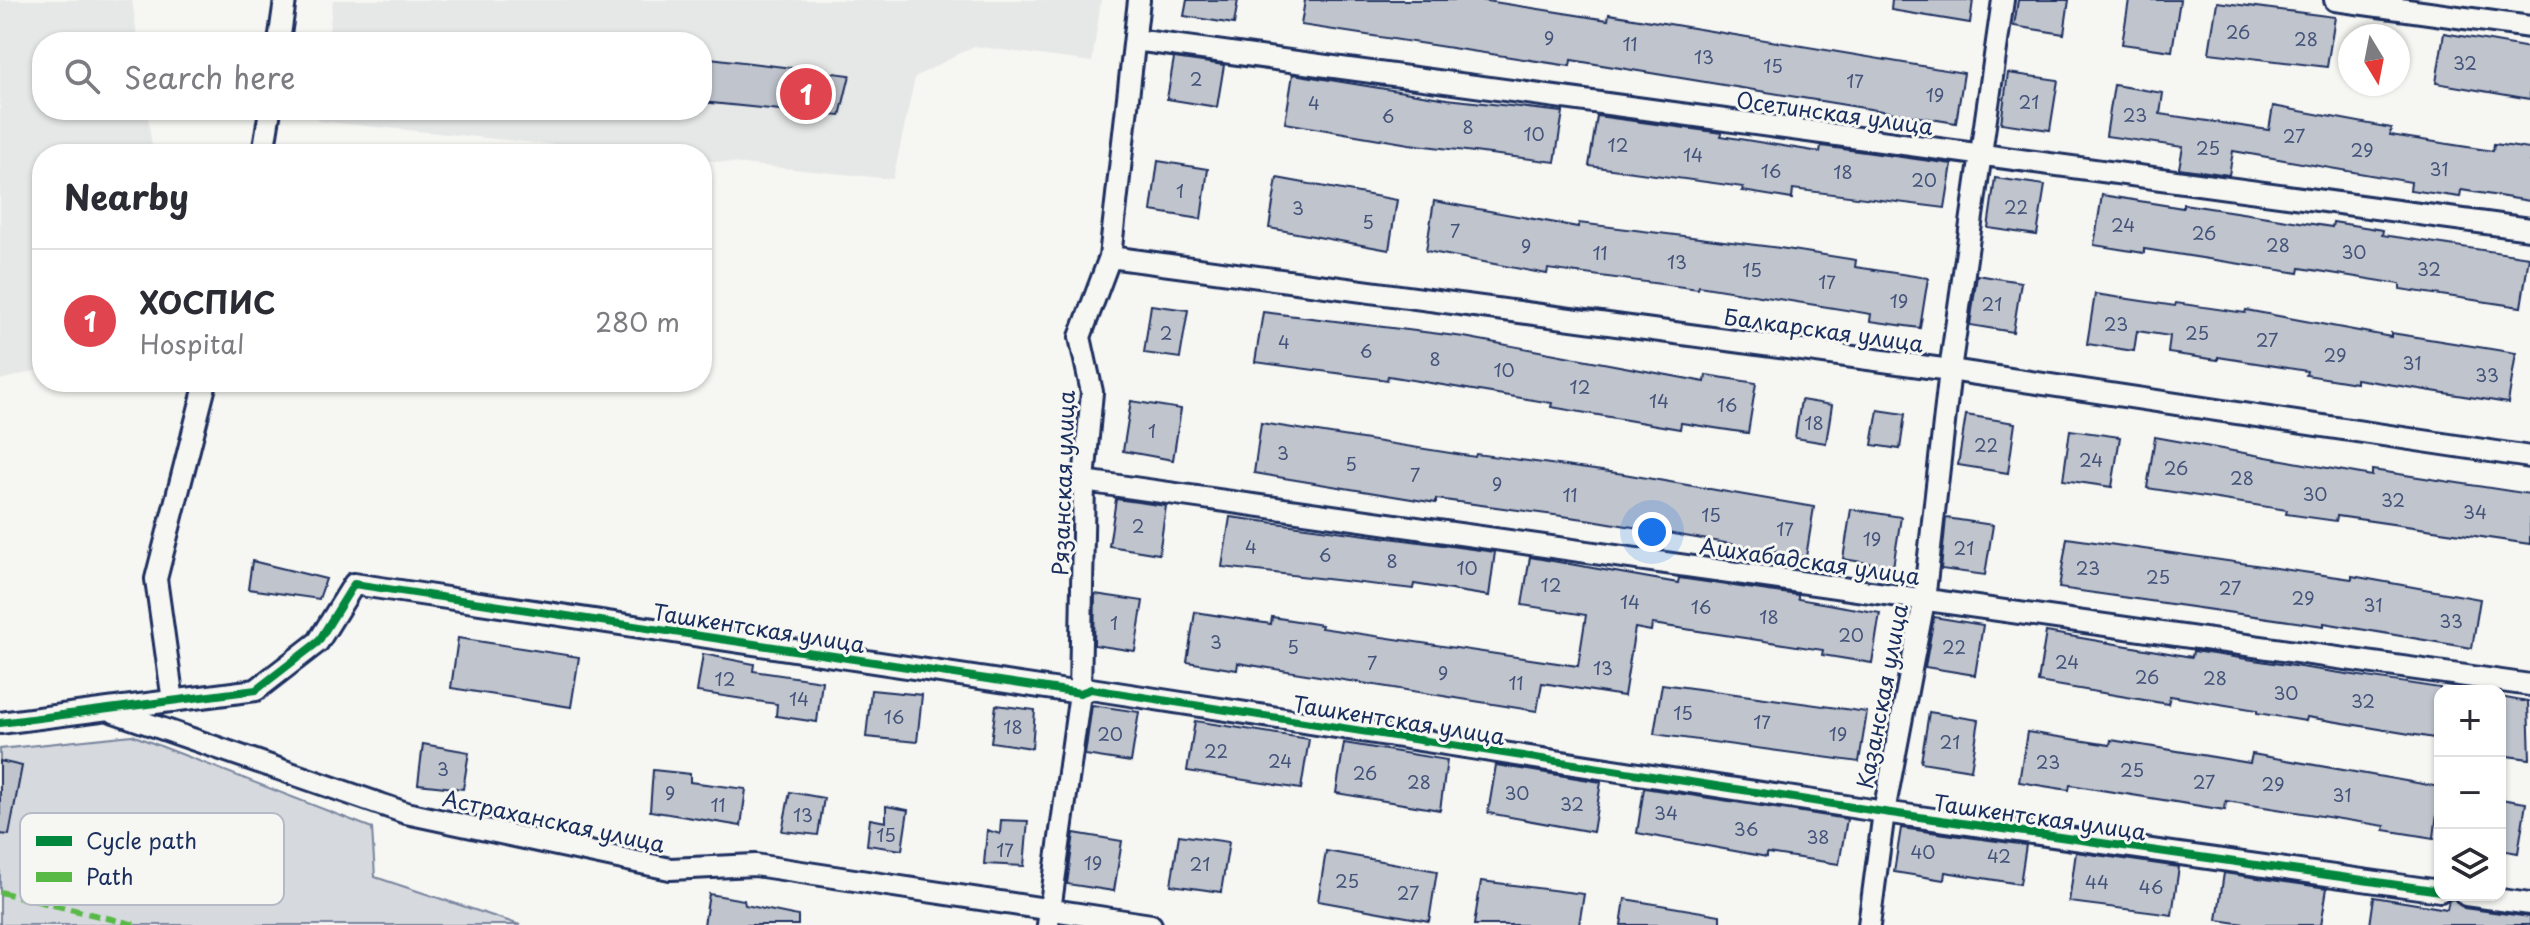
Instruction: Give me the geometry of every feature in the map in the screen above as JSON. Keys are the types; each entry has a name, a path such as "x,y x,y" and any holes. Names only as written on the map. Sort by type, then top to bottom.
{"street":[{"path":"280,32 285,0"},
{"name":"Рязанская улица","path":"1049,918 1080,693 1084,481 1092,392 1080,337 1110,257 1139,0"},
{"name":"Казанская улица","path":"1869,925 1884,812 1924,601 1978,156 2003,0"},
{"path":"2335,0 2530,27"},
{"name":"Осетинская улица","path":"1135,40 2530,229"},
{"path":"265,144 268,120"},
{"name":"Балкарская улица","path":"1110,257 1950,370 2530,457"},
{"path":"0,723 173,701 156,579 203,392"},
{"name":"Ашхабадская улица","path":"1084,481 2530,685"},
{"name":"Ташкентская улица","path":"173,701 256,690 318,642 354,584 1080,693 1091,689 1884,812 2434,890"},
{"name":"Астраханская улица","path":"105,710 406,813 655,866 670,869 755,865 1049,918 1151,925"},
{"path":"2506,901 2530,904"}],"shaded area":[{"path":"0,0 132,0 137,32 32,32 32,120 148,120 152,144 32,144 32,372 0,380"},
{"path":"333,0 1101,0 1092,62 974,46 915,77 893,179 712,161 712,144 547,144 318,121 712,120 712,32 329,32"},
{"path":"132,735 372,828 375,877 520,925 0,925 0,749"}],"building":[{"path":"1187,0 1238,0 1234,24 1184,16"},
{"path":"1305,0 1481,0 1608,20 1609,14 1964,73 1956,123 1571,60 1570,66 1301,25"},
{"path":"1892,0 1973,0 1970,23 1891,10"},
{"path":"2018,0 2069,0 2064,34 2014,26"},
{"path":"2129,0 2180,0 2172,51 2122,44"},
{"path":"2217,2 2335,17 2327,67 2209,53"},
{"path":"2444,33 2530,48 2530,99 2436,83"},
{"path":"712,58 850,75 840,116 712,103"},
{"path":"1174,58 1224,65 1217,107 1167,99"},
{"path":"2008,73 2058,80 2050,130 2001,123"},
{"path":"1293,74 1447,99 1563,112 1555,162 1409,144 1285,123"},
{"path":"2114,85 2163,93 2160,114 2269,130 2273,106 2391,128 2390,135 2493,151 2494,144 2530,149 2530,201 2461,190 2460,197 2410,190 2411,182 2233,151 2229,175 2179,168 2183,147 2106,136"},
{"path":"1597,116 1722,133 1721,136 1820,152 1821,146 1952,164 1945,208 1793,189 1792,199 1742,191 1743,187 1589,166"},
{"path":"1158,161 1208,169 1201,219 1151,211"},
{"path":"1277,178 1397,200 1389,250 1269,228"},
{"path":"1995,178 2045,185 2037,235 1988,228"},
{"path":"2102,195 2332,227 2333,222 2383,230 2382,235 2529,257 2521,307 2400,289 2400,284 2300,268 2299,273 2144,249 2144,253 2094,245"},
{"path":"1434,201 1578,227 1579,223 1780,248 1856,260 1855,267 1928,278 1920,328 1870,321 1871,314 1699,286 1698,289 1548,269 1547,274 1426,251"},
{"path":"1977,275 2021,282 2013,332 1970,325"},
{"path":"2095,294 2175,306 2176,303 2245,313 2246,310 2391,337 2391,333 2516,353 2508,403 2356,379 2356,383 2306,375 2307,371 2218,357 2218,360 2168,353 2170,336 2137,331 2134,351 2087,344"},
{"path":"1151,305 1188,310 1180,358 1144,353"},
{"path":"1263,312 1464,337 1705,382 1706,375 1756,383 1748,433 1681,423 1680,429 1551,407 1552,403 1388,376 1387,380 1255,362"},
{"path":"1801,400 1832,405 1826,443 1795,438"},
{"path":"1131,401 1181,409 1173,460 1123,451"},
{"path":"1878,410 1905,414 1900,449 1872,445"},
{"path":"1966,415 2015,423 2008,473 1958,465"},
{"path":"1261,423 1475,457 1476,454 1624,474 1814,507 1806,557 1592,520 1436,499 1436,503 1254,473"},
{"path":"2070,430 2120,437 2112,487 2063,480"},
{"path":"2155,437 2372,476 2372,470 2530,494 2530,544 2337,516 2336,521 2286,514 2287,510 2147,488"},
{"path":"1116,499 1166,506 1159,554 1109,546"},
{"path":"1851,509 1901,517 1893,567 1843,559"},
{"path":"1230,517 1495,552 1489,596 1414,584 1413,589 1222,567"},
{"path":"1946,518 1993,525 1985,575 1941,569"},
{"path":"2067,538 2352,579 2352,576 2480,599 2472,648 2324,623 2324,626 2059,588"},
{"path":"1530,557 1678,583 1679,578 1798,595 1798,599 1880,613 1872,663 1822,655 1823,650 1652,624 1651,631 1635,628 1624,696 1542,683 1537,711 1238,663 1237,670 1187,662 1195,612 1271,624 1272,617 1322,625 1321,628 1578,666 1586,615 1522,605"},
{"path":"252,561 326,579 319,599 248,589"},
{"path":"1095,594 1143,601 1135,651 1094,645"},
{"path":"1934,617 1983,625 1975,675 1925,667"},
{"path":"2046,632 2192,657 2193,651 2434,687 2434,738 2307,717 2306,721 2170,696 2168,704 2038,682"},
{"path":"458,638 579,657 571,707 451,688"},
{"path":"703,654 754,664 753,671 822,681 817,722 776,716 777,704 697,692"},
{"path":"1662,684 1867,712 1859,762 1654,734"},
{"path":"871,690 922,695 917,742 866,737"},
{"path":"2506,698 2528,702 2530,759 2506,756"},
{"path":"996,705 1035,710 1032,748 991,742"},
{"path":"1092,705 1139,712 1131,762 1085,755"},
{"path":"1929,712 1979,720 1971,770 1921,762"},
{"path":"1195,721 1309,739 1301,789 1187,771"},
{"path":"2027,732 2110,745 2111,740 2250,763 2252,754 2434,786 2434,838 2384,830 2385,826 2226,801 2225,810 2070,785 2069,790 2019,782"},
{"path":"1344,743 1447,760 1440,810 1336,793"},
{"path":"423,744 469,752 463,789 418,784"},
{"path":"0,761 22,766 9,835 0,834"},
{"path":"1496,765 1601,782 1593,832 1488,813"},
{"path":"653,770 690,774 690,782 746,789 741,826 650,811"},
{"path":"1644,788 1847,819 1839,864 1767,853 1767,857 1637,833"},
{"path":"790,792 824,798 818,835 782,831"},
{"path":"2506,800 2526,803 2518,853 2506,851"},
{"path":"886,806 908,810 902,850 867,845 870,819 886,822"},
{"path":"1001,820 1028,821 1024,866 984,864 987,830 1000,834"},
{"path":"1901,828 2026,845 2020,884 1945,872 1944,880 1894,872"},
{"path":"1074,833 1122,841 1114,891 1067,884"},
{"path":"1179,835 1229,842 1221,892 1171,885"},
{"path":"1326,851 1437,871 1429,921 1318,901"},
{"path":"2076,852 2179,867 2172,915 2069,902"},
{"path":"2224,873 2327,888 2321,925 2251,925 2217,920"},
{"path":"1481,881 1584,894 1579,925 1474,925"},
{"path":"709,894 744,900 745,905 798,916 798,925 704,925"},
{"path":"2374,897 2447,909 2449,901 2456,901 2464,908 2530,917 2530,925 2370,925"},
{"path":"1625,899 1720,915 1720,925 1621,925"}],"marked path":[{"path":"0,892 20,897"},
{"path":"54,905 136,925"}],"cycle path":[{"path":"0,723 256,690 318,642 354,584 1080,693 1091,689 1884,812 2434,890"}],"place":[{"name":"ХОСПИС","path":"806,94"}]}
